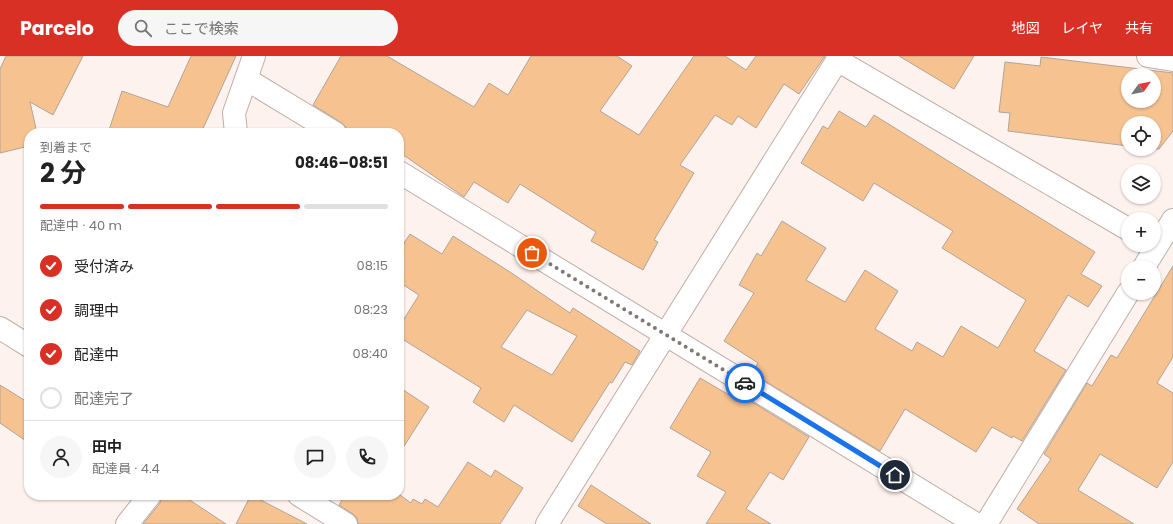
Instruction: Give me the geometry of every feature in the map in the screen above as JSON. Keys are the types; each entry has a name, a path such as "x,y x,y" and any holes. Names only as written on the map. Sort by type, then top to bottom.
{"street":[{"path":"236,128 234,112 254,56"},
{"path":"1148,56 1173,60"},
{"path":"547,524 838,58 1121,226"},
{"path":"246,79 327,128"},
{"path":"404,175 976,524"},
{"path":"1161,249 1173,220"},
{"path":"1151,260 1158,252"},
{"path":"986,524 1124,300"},
{"path":"0,328 24,343"},
{"path":"127,524 146,500"},
{"path":"307,500 346,524"}],"building":[{"path":"6,56 83,56 53,115 30,102 36,128 24,128 24,147 0,153 0,69"},
{"path":"191,56 236,56 203,128 110,128 122,91 168,107"},
{"path":"341,56 387,56 474,107 489,83 508,95 531,56 617,56 632,66 600,111 639,135 694,56 725,56 746,70 756,56 825,56 799,94 784,84 756,128 738,116 732,125 715,115 680,165 694,173 654,240 658,242 643,270 591,241 596,232 520,184 508,203 474,182 464,197 404,155 404,128 346,128 342,123 313,105"},
{"path":"899,56 974,56 954,89"},
{"path":"1041,57 1132,68 1121,68 1121,108 1161,108 1161,72 1173,73 1173,131 1161,146 1161,116 1121,116 1121,145 1008,131 1010,113 999,112 1005,62 1040,66"},
{"path":"839,111 866,127 874,115 1095,252 1081,274 1102,286 1088,307 1068,295 1034,351 1066,370 1022,441 1013,436 1012,438 992,427 976,452 905,409 880,451 752,373 758,363 724,341 754,293 739,285 757,253 761,256 782,221 826,248 806,280 845,302 865,270 898,291 875,329 912,351 917,342 943,357 961,326 998,348 1026,300 942,248 953,231 874,183 863,201 801,163 823,126 828,129"},
{"path":"410,234 442,254 453,236 510,272 570,313 573,308 640,351 632,365 625,362 612,383 610,382 572,442 514,405 504,422 473,402 481,388 404,340 404,319 419,295 404,285 404,243","holes":["527,310 577,336 552,375 501,347"]},
{"path":"1173,266 1173,357 1157,383 1173,393 1173,462 1157,488 1100,454 1078,490 1134,524 1039,524 1017,509 1051,459 1044,454 1087,383 1092,386 1111,355 1117,358 1152,300 1161,300 1161,286"},
{"path":"700,378 736,399 739,394 809,437 783,480 770,472 746,509 771,524 706,524 726,492 697,476 711,452 670,428"},
{"path":"0,385 24,400 24,440 0,423"},
{"path":"404,390 429,407 404,446"},
{"path":"468,462 491,477 495,470 523,488 500,524 358,524 357,518 353,514 339,505 342,500 404,500 404,498 411,503 413,499 422,504 425,499 438,507"},
{"path":"591,485 651,524 607,524 578,506"},
{"path":"161,500 190,500 226,524 143,524"},
{"path":"248,500 261,500 307,524 236,524"}],"way so far":[{"path":"532,253 745,383"}],"route":[{"path":"745,383 895,475"}]}
